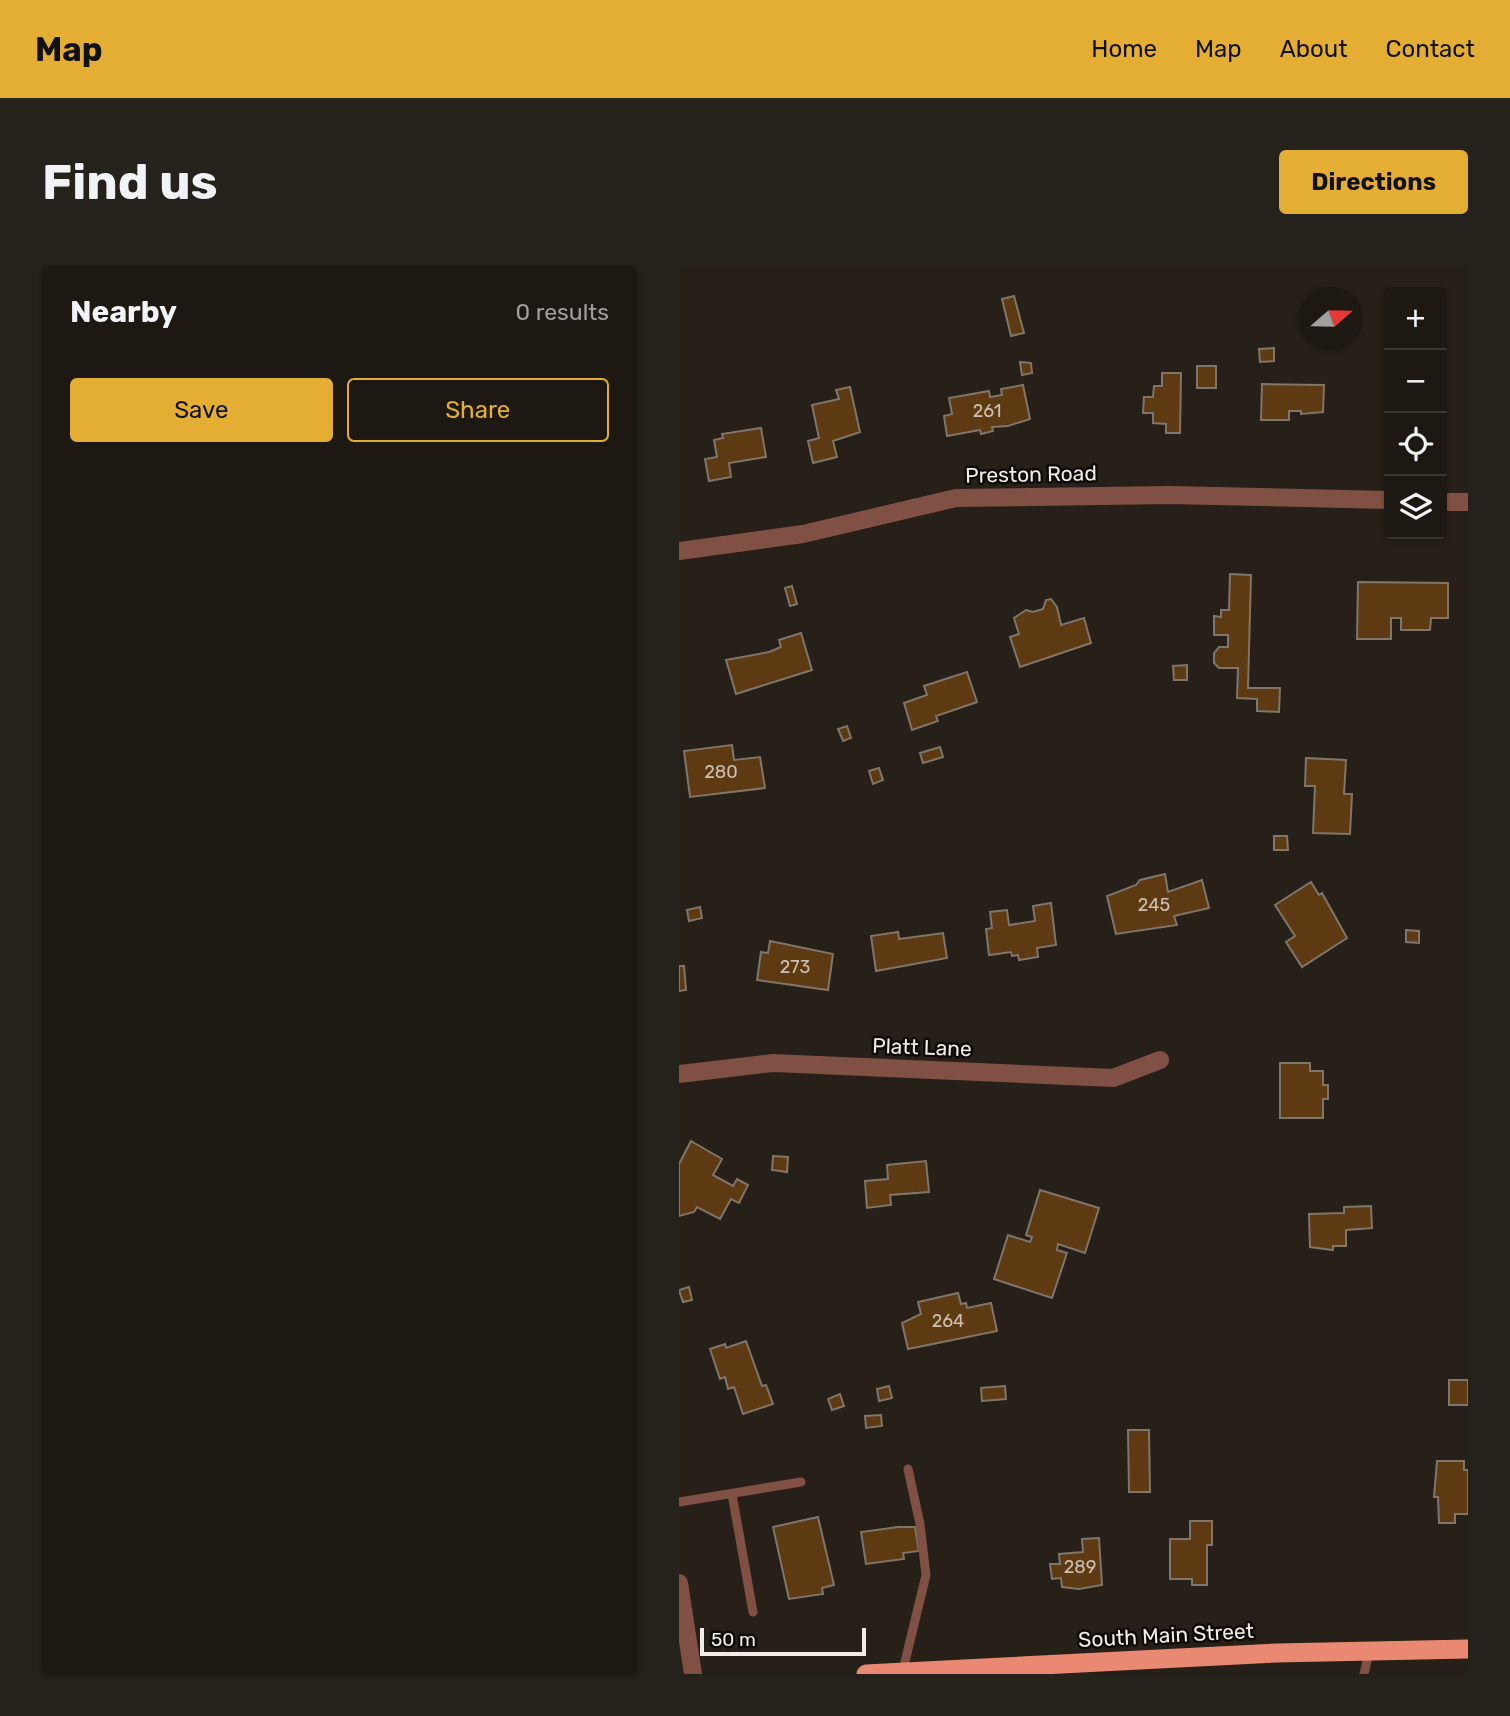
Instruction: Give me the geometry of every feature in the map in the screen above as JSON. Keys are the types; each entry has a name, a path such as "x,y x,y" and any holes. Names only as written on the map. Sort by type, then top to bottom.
{"highway":[{"name":"South Main Street","path":"866,1674 1468,1649"}],"street":[{"name":"Preston Road","path":"679,551 803,534 956,498 1169,495 1384,500"},
{"path":"1447,502 1468,502"},
{"name":"Platt Lane","path":"679,1074 773,1063 1113,1078 1160,1060"},
{"path":"679,1583 693,1674"}],"lane":[{"path":"894,1672 926,1575 920,1524 908,1468"},
{"path":"679,1502 801,1482"},
{"path":"731,1494 753,1612"},
{"path":"1364,1674 1369,1652"}],"building":[{"path":"1014,296 1024,333 1011,336 1002,299"},
{"path":"1274,348 1274,361 1260,362 1259,349"},
{"path":"1020,362 1031,363 1032,373 1022,375"},
{"path":"1197,366 1216,366 1216,388 1197,388"},
{"path":"1162,373 1181,373 1180,433 1166,433 1166,424 1153,423 1153,413 1143,413 1144,397 1153,397 1154,386 1162,386"},
{"path":"1262,384 1324,385 1323,412 1301,414 1301,411 1289,411 1289,420 1261,420"},
{"path":"1023,385 1030,419 1008,426 992,427 993,431 981,434 980,430 947,436 944,416 952,414 949,398 989,391 990,397 1002,395 1001,389"},
{"path":"850,387 860,432 833,441 837,457 813,463 808,441 819,438 812,405 839,399 836,390"},
{"path":"761,428 766,457 729,463 731,477 709,481 705,459 717,457 714,440 723,438 722,434"},
{"path":"1230,574 1251,575 1248,688 1280,688 1279,712 1257,711 1257,699 1237,698 1238,668 1219,668 1214,663 1214,653 1219,647 1228,647 1228,635 1214,635 1214,616 1221,617 1221,610 1229,610"},
{"path":"1358,582 1448,583 1448,618 1431,618 1430,630 1401,630 1401,618 1391,618 1391,639 1357,639"},
{"path":"792,586 797,604 790,606 785,588"},
{"path":"1051,599 1057,607 1061,625 1084,618 1091,643 1020,667 1010,637 1019,634 1014,618 1026,610 1033,612 1043,609 1046,600"},
{"path":"801,633 812,670 736,694 726,660 769,652 781,647 779,640"},
{"path":"1187,665 1187,680 1174,680 1173,666"},
{"path":"967,672 977,702 936,716 938,721 912,730 904,703 927,695 924,686"},
{"path":"847,726 851,738 843,741 838,729"},
{"path":"732,745 734,760 760,757 765,788 690,797 684,751"},
{"path":"940,747 943,757 923,763 920,753"},
{"path":"1306,758 1346,760 1344,794 1352,794 1350,834 1313,833 1315,786 1305,786"},
{"path":"879,768 883,780 873,784 869,771"},
{"path":"1274,836 1287,836 1288,850 1274,850"},
{"path":"1165,874 1168,892 1202,880 1209,908 1174,916 1177,925 1116,934 1107,896 1136,885 1140,880"},
{"path":"1311,882 1319,895 1322,893 1347,938 1302,967 1286,942 1295,936 1275,905"},
{"path":"1051,903 1056,945 1037,948 1038,957 1019,960 1018,955 1012,956 1011,952 989,955 986,929 992,928 990,912 1007,910 1009,925 1035,921 1033,906"},
{"path":"700,907 702,918 689,921 687,910"},
{"path":"1406,930 1419,931 1419,943 1406,942"},
{"path":"898,932 899,939 943,933 947,958 876,971 871,936"},
{"path":"770,941 833,954 828,990 757,980 761,952 768,953"},
{"path":"679,966 684,966 686,990 679,991"},
{"path":"1280,1063 1310,1063 1310,1071 1323,1071 1323,1085 1328,1085 1328,1099 1323,1099 1323,1118 1280,1118"},
{"path":"691,1141 722,1159 713,1175 733,1186 737,1179 748,1185 739,1203 731,1199 720,1219 697,1207 694,1212 679,1216 679,1164"},
{"path":"773,1156 788,1157 787,1172 772,1170"},
{"path":"926,1161 929,1192 890,1195 891,1205 867,1208 865,1181 888,1179 887,1165"},
{"path":"1040,1190 1099,1208 1085,1253 1058,1244 1057,1250 1067,1253 1052,1298 994,1279 1008,1235 1030,1242 1032,1237 1026,1235"},
{"path":"1371,1206 1372,1228 1346,1230 1346,1246 1333,1246 1333,1250 1310,1247 1309,1214 1344,1213 1344,1207"},
{"path":"689,1287 692,1300 683,1302 679,1290"},
{"path":"958,1293 961,1304 966,1303 967,1308 991,1303 997,1331 908,1349 902,1323 921,1314 918,1302"},
{"path":"746,1341 762,1386 766,1385 773,1404 743,1414 734,1387 728,1389 725,1377 720,1379 710,1349 725,1344 726,1348"},
{"path":"1449,1380 1468,1380 1468,1405 1449,1405"},
{"path":"889,1386 892,1398 879,1401 877,1389"},
{"path":"1005,1386 1006,1399 982,1401 981,1388"},
{"path":"840,1394 844,1406 832,1410 828,1399"},
{"path":"881,1415 882,1426 866,1428 865,1416"},
{"path":"1128,1430 1149,1430 1150,1492 1129,1492"},
{"path":"1437,1461 1464,1461 1464,1470 1468,1470 1468,1514 1455,1514 1455,1523 1439,1523 1438,1497 1434,1497"},
{"path":"818,1517 834,1585 822,1588 823,1594 789,1599 773,1527"},
{"path":"1190,1521 1212,1521 1212,1545 1207,1545 1207,1585 1192,1585 1192,1579 1170,1579 1170,1539 1190,1539"},
{"path":"915,1527 919,1551 903,1553 904,1559 866,1564 861,1532"},
{"path":"1099,1538 1102,1585 1079,1589 1062,1587 1061,1578 1052,1579 1050,1564 1060,1564 1059,1554 1083,1552 1082,1539"}]}
